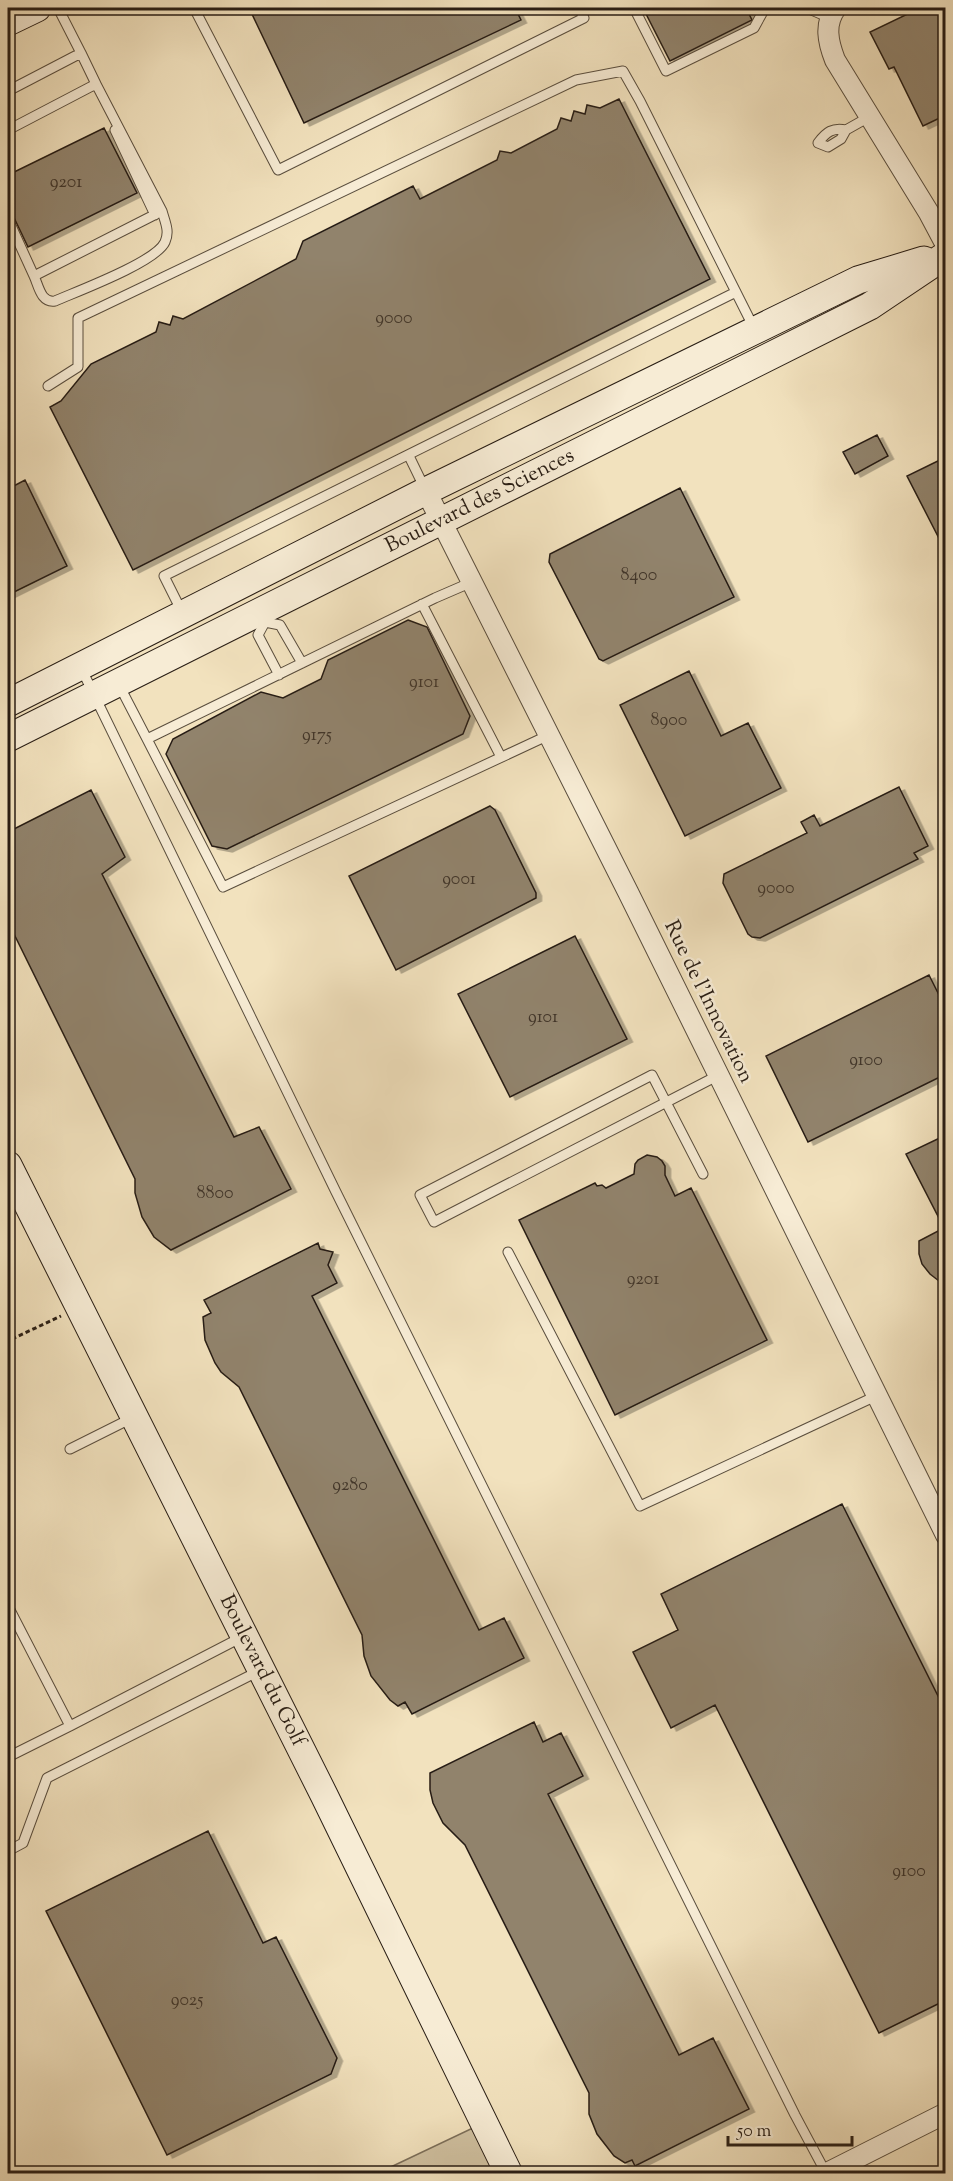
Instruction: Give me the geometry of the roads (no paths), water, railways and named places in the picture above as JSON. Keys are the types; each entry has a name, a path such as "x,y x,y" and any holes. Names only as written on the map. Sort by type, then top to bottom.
{"street":[{"path":"8,22 37,8"},
{"path":"833,13 828,38 835,60 945,245"},
{"name":"Boulevard des Sciences","path":"8,703 426,491 858,280 945,254"},
{"name":"Boulevard des Sciences","path":"8,738 118,683 263,617 442,522 870,306 945,254"},
{"name":"Rue de l'Innovation","path":"426,491 628,892 945,1535"},
{"name":"Boulevard du Golf","path":"8,1168 261,1670 509,2174"},
{"path":"825,2173 945,2113"}],"lane":[{"path":"8,219 44,299 50,302 139,263 158,251 165,243 168,229 111,123 113,112 96,84 58,8"},
{"path":"194,8 278,170 584,18 579,8"},
{"path":"634,8 666,71 754,28 765,8"},
{"path":"807,8 833,13"},
{"path":"8,91 81,53"},
{"path":"48,386 78,368 78,318 576,80 622,70 640,101 755,331"},
{"path":"8,129 96,84"},
{"path":"814,145 824,134 836,128 846,130 869,117"},
{"path":"34,276 158,213"},
{"path":"183,614 165,576 736,292"},
{"path":"409,456 426,491"},
{"path":"147,739 422,604 472,582"},
{"path":"422,604 501,757"},
{"path":"279,675 258,635 263,617 280,625 302,663"},
{"path":"80,666 336,1192 825,2173"},
{"path":"118,683 223,887 549,735"},
{"path":"703,1174 666,1103 652,1075 420,1195 434,1222 666,1103 717,1076"},
{"path":"508,1252 640,1506 876,1396"},
{"path":"70,1449 134,1417"},
{"path":"8,1606 70,1726"},
{"path":"8,1757 244,1636"},
{"path":"8,1851 23,1843 47,1778 261,1670"}]}
